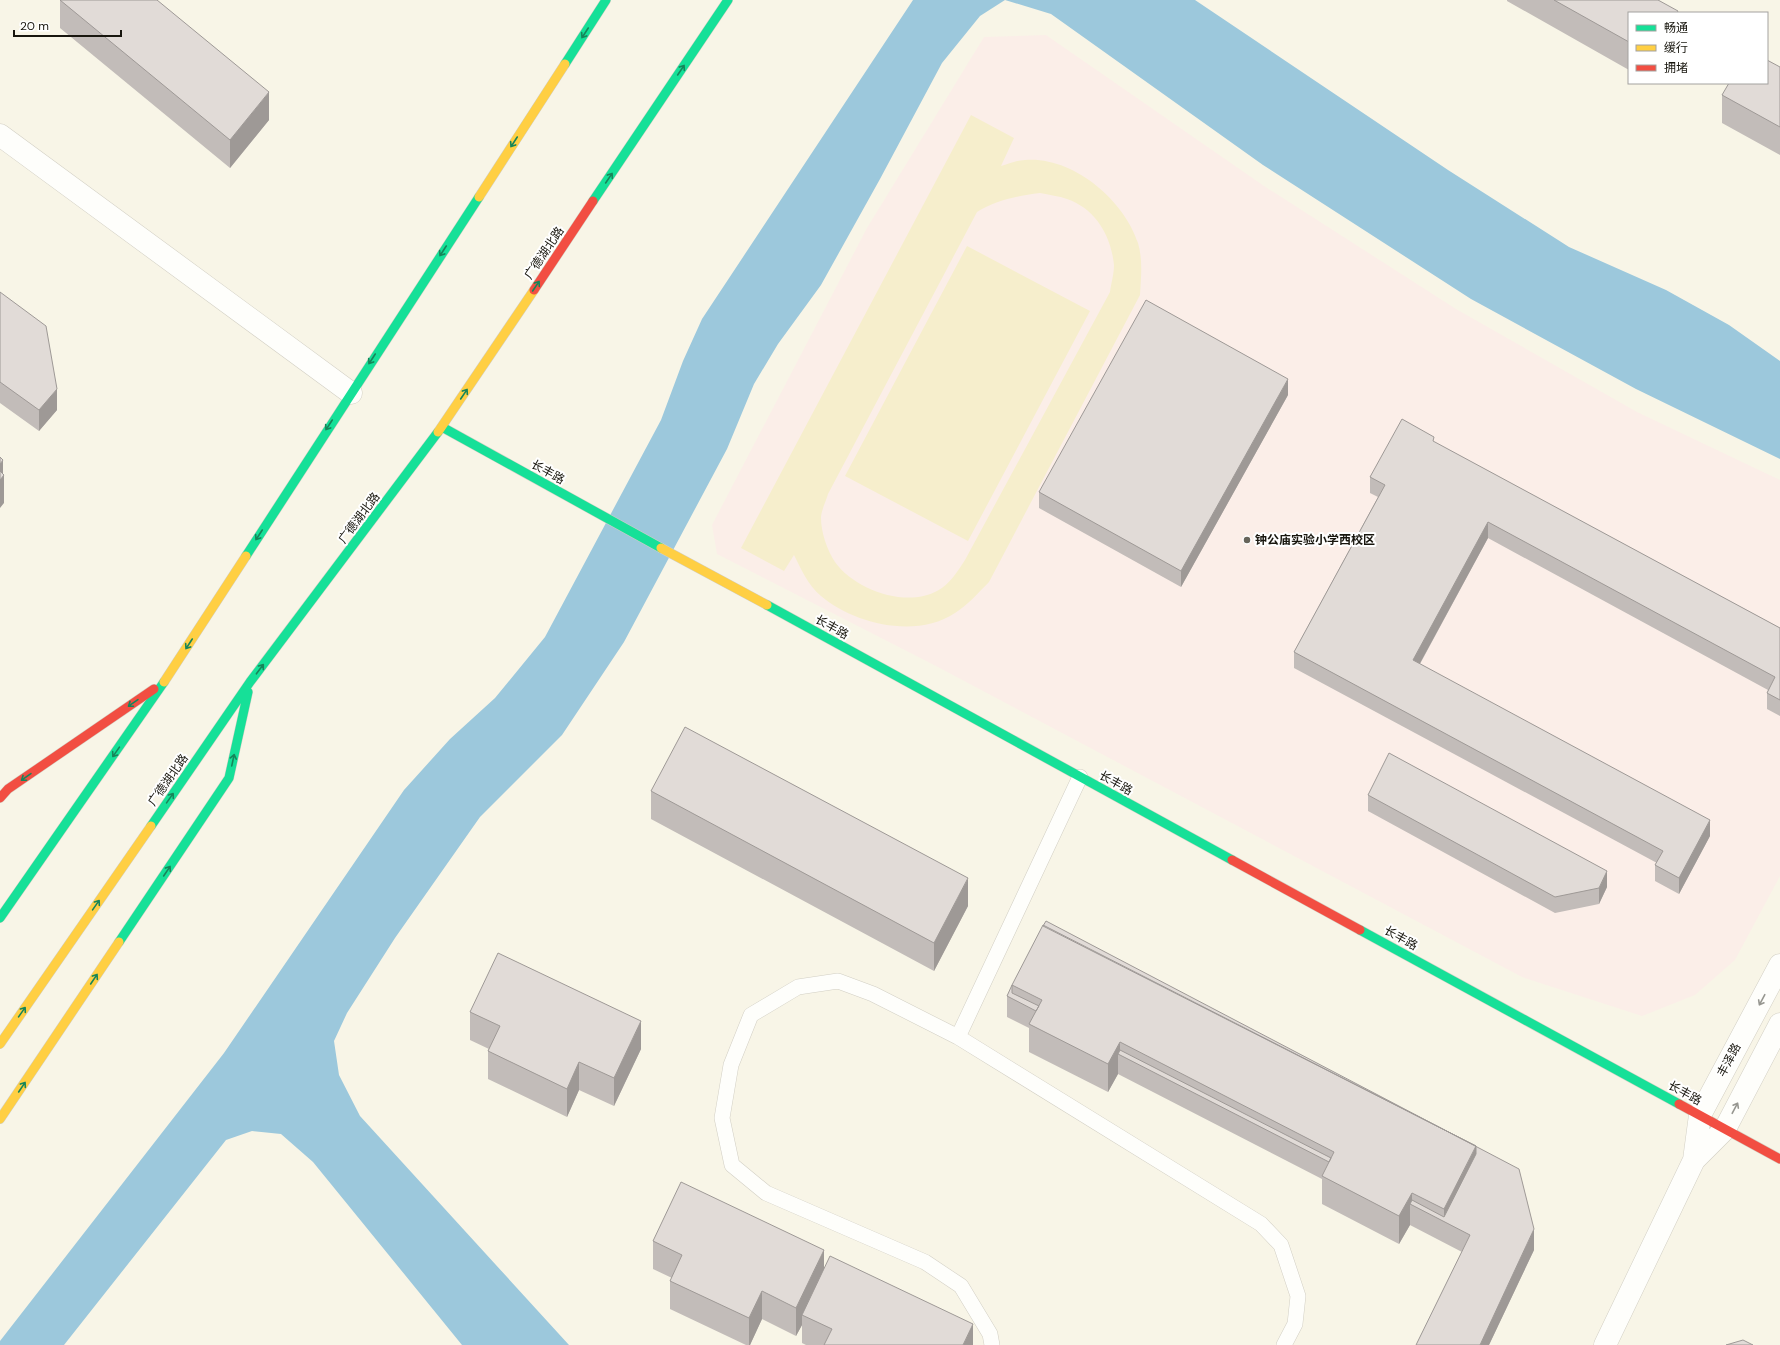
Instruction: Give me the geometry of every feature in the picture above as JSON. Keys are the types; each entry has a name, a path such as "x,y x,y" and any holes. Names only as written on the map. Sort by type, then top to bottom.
{"main road":[{"path":"0,918 165,681 350,393 606,0"},
{"name":"广德湖北路","path":"0,1044 250,682 442,427 728,0"},
{"name":"长丰路","path":"442,427 594,512 1780,1159"},
{"path":"0,798 8,789 165,681"},
{"path":"0,1119 229,778 250,682"}],"street":[{"path":"0,135 350,393"},
{"name":"丰泽路","path":"1605,1345 1694,1160 1700,1115 1780,966"},
{"name":"丰泽路","path":"1694,1160 1725,1129 1780,1024"}],"lane":[{"path":"958,1037 1080,777"},
{"path":"992,1345 990,1334 961,1286 925,1262 766,1193 732,1165 722,1118 732,1065 751,1015 798,987 838,980 873,994 958,1037 1261,1224 1281,1245 1298,1296 1295,1324 1284,1345"}],"shaded area":[{"name":"钟公庙实验小学西校区","path":"1046,35 1264,186 1456,309 1637,412 1780,480 1780,876 1735,960 1695,995 1642,1016 1522,977 936,666 717,554 712,525 867,228 984,37"},
{"path":"971,115 1014,138 1001,166 1016,161 1025,160 1043,161 1061,165 1078,173 1109,197 1121,211 1131,227 1140,249 1140,295 989,582 973,599 955,613 939,621 922,625 886,625 868,621 850,614 821,596 809,582 794,555 784,571 741,548","holes":["1040,193 1064,198 1077,204 1086,209 1100,225 1109,244 1114,265 1110,292 965,560 953,577 946,585 937,591 925,596 911,598 896,597 868,588 855,581 844,572 835,562 827,546 823,535 821,515 828,494 977,212 992,204 1007,199"]},
{"path":"967,246 1090,311 968,541 845,476"}],"water":[{"path":"913,0 1005,0 980,16 942,63 821,285 778,344 754,384 727,449 624,642 562,735 480,817 395,938 347,1013 334,1041 339,1075 360,1116 569,1345 462,1345 313,1162 281,1134 252,1131 226,1140 64,1345 0,1345 0,1341 224,1053 404,790 450,739 495,698 545,637 661,420 683,361 702,319"},
{"path":"1005,0 1195,0 1448,170 1569,247 1666,290 1729,325 1780,361 1780,459 1636,389 1471,299 1263,165 1051,14"}],"building":[{"path":"60,0 157,0 269,92 230,140"},
{"path":"1554,0 1658,0 1678,11 1628,12 1628,41"},
{"path":"1768,61 1780,67 1780,127 1722,95 1728,84 1768,84"},
{"path":"0,292 46,326 57,389 39,410 0,382"},
{"path":"1146,300 1288,379 1181,571 1039,492"},
{"path":"1402,419 1434,437 1433,441 1780,628 1780,700 1767,693 1775,677 1488,522 1413,660 1710,820 1679,878 1655,865 1663,851 1294,652 1385,485 1370,477"},
{"path":"0,457 3,460 0,464"},
{"path":"0,471 4,475 0,480"},
{"path":"685,727 968,878 934,943 651,791"},
{"path":"1389,753 1607,871 1599,888 1555,897 1368,795"},
{"path":"1046,921 1448,1132 1043,926"},
{"path":"1043,925 1476,1146 1444,1209 1412,1193 1399,1216 1322,1176 1334,1152 1120,1042 1108,1064 1029,1024 1042,1000 1012,985"},
{"path":"498,953 641,1021 614,1078 579,1062 567,1089 488,1051 500,1026 470,1012"},
{"path":"1012,985 1012,993 1039,1006 1036,1011 1007,996"},
{"path":"1120,1050 1331,1158 1329,1162 1118,1054"},
{"path":"1476,1146 1519,1169 1534,1229 1480,1345 1416,1345 1470,1235 1410,1204 1412,1200 1444,1217 1476,1154"},
{"path":"681,1182 824,1250 796,1308 762,1291 749,1318 670,1281 682,1255 653,1241"},
{"path":"830,1256 973,1324 963,1345 824,1345 832,1329 802,1315"},
{"path":"1743,1340 1753,1345 1726,1345"}],"traffic: fast":[{"path":"565,64 606,0"},
{"path":"593,201 728,0"},
{"path":"246,556 479,197"},
{"path":"442,427 661,548"},
{"path":"151,826 250,682 438,432"},
{"path":"767,605 1232,860"},
{"path":"0,918 164,682"},
{"path":"119,942 229,778 248,692"},
{"path":"1360,930 1679,1104"}],"traffic: slow":[{"path":"479,197 565,64"},
{"path":"438,432 534,290"},
{"path":"661,548 767,605"},
{"path":"164,682 246,556"},
{"path":"0,1044 151,826"},
{"path":"0,1119 119,942"}],"traffic: jam":[{"path":"534,290 593,201"},
{"path":"0,798 8,789 154,689"},
{"path":"1232,860 1360,930"},
{"path":"1679,1104 1780,1159"}],"place":[{"name":"钟公庙实验小学西校区","path":"1247,540"}]}
